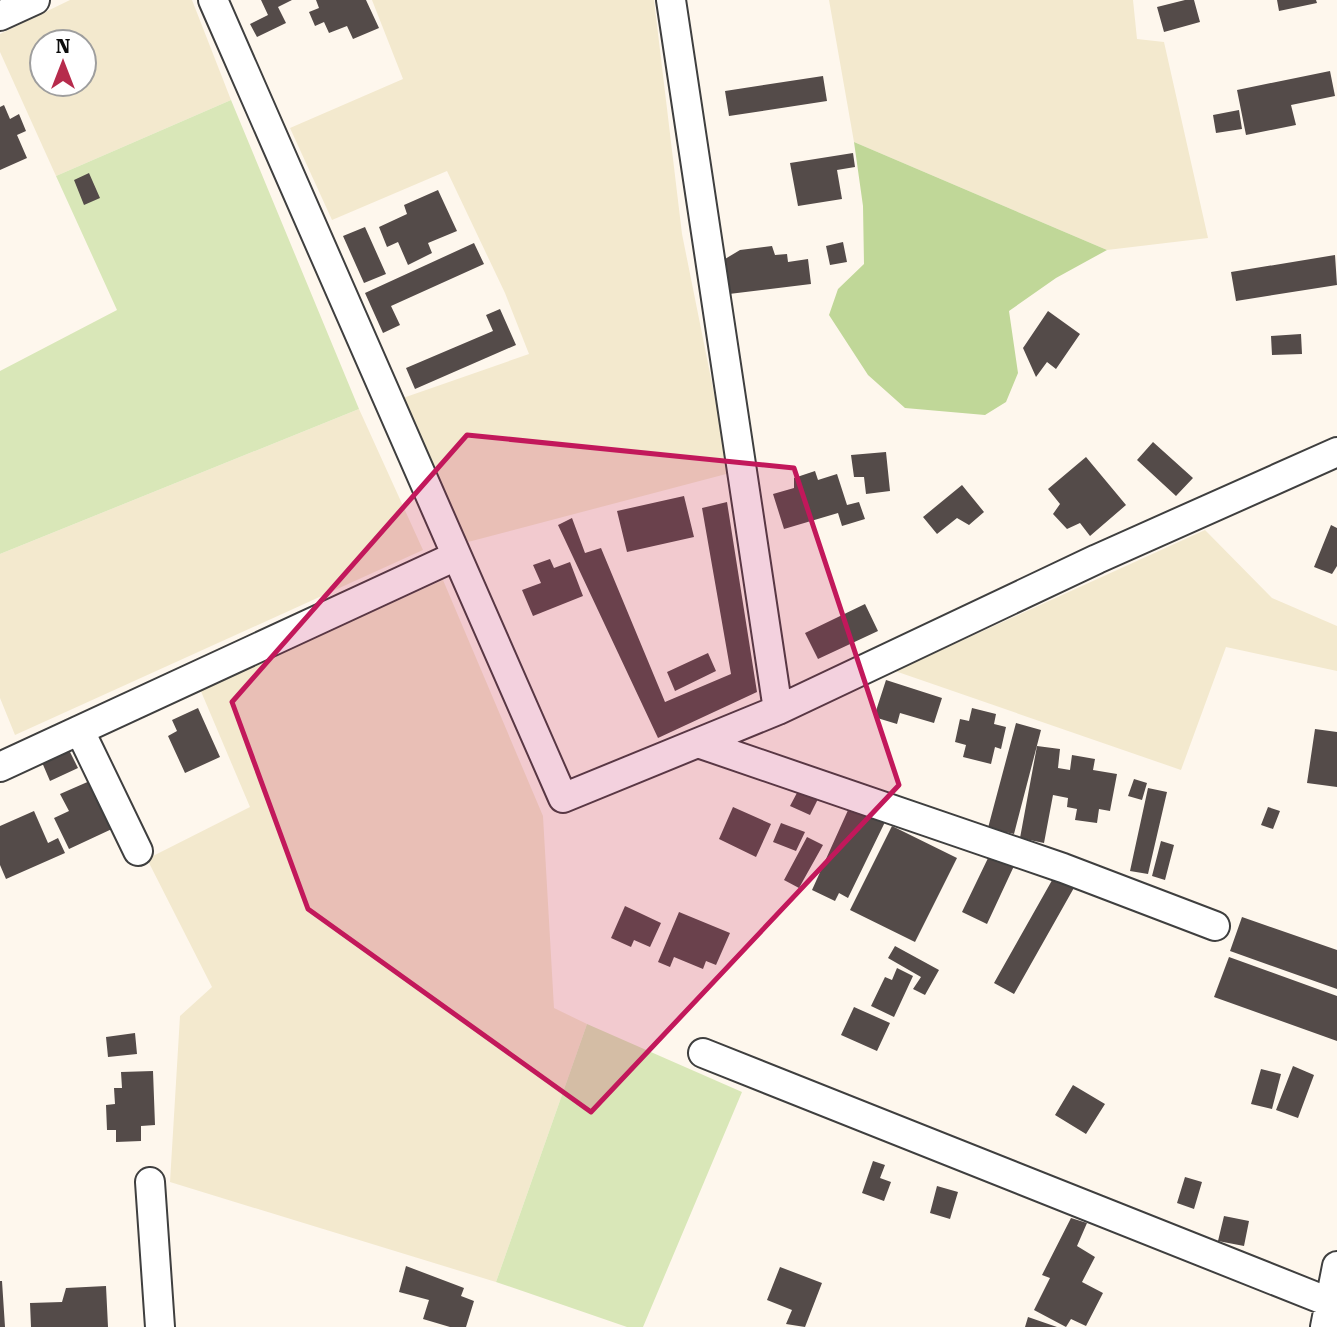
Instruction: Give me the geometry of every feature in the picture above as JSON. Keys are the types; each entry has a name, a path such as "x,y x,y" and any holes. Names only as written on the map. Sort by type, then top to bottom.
{"street":[{"path":"0,16 35,0"},
{"path":"213,0 563,798 778,710 1097,559 1337,452"},
{"path":"671,0 778,710"},
{"path":"0,767 456,556"},
{"path":"80,731 138,851"},
{"path":"698,743 1063,868 1215,926"},
{"path":"703,1053 1327,1314 1337,1266"},
{"path":"150,1182 160,1327"}],"highlighted area":[{"path":"467,435 794,468 899,785 591,1112 308,909 232,702"}],"shaded area":[{"path":"70,0 192,0 231,100 56,176 0,52 0,34"},
{"path":"372,0 654,0 682,234 730,473 468,542 403,398 529,354 505,293 447,171 332,220 290,128 403,79"},
{"path":"829,0 1133,0 1137,39 1164,42 1208,238 1107,250 854,142"},
{"path":"359,409 423,550 15,735 0,698 0,554"},
{"path":"1205,530 1272,598 1337,626 1337,671 1226,647 1181,770 895,671"},
{"path":"443,580 543,816 554,1008 587,1024 496,1282 170,1182 180,1016 212,987 147,859 250,807 200,689"}],"green space":[{"path":"231,100 359,409 0,554 0,371 117,310 56,176"},
{"path":"854,142 1107,250 1056,278 1009,311 1018,373 1006,402 985,415 905,408 868,375 829,315 838,289 864,264 863,206"},
{"path":"587,1024 742,1092 643,1327 627,1327 496,1282"}],"building":[{"path":"261,0 292,0 278,7 286,23 257,37 250,24 268,15"},
{"path":"316,0 366,0 379,28 353,39 347,26 329,33 324,22 315,26 309,12 319,8"},
{"path":"1194,0 1200,22 1164,32 1157,7"},
{"path":"1277,0 1316,0 1317,3 1279,11"},
{"path":"1330,71 1335,96 1291,105 1296,125 1246,135 1237,90"},
{"path":"823,76 827,101 729,116 725,91"},
{"path":"4,105 10,119 19,114 26,131 17,135 27,158 0,170 0,107"},
{"path":"1239,110 1242,129 1216,133 1213,115"},
{"path":"853,153 855,167 837,170 842,199 798,206 790,163"},
{"path":"89,173 100,198 84,205 74,180"},
{"path":"438,190 457,231 428,243 432,253 408,265 398,242 387,247 379,227 407,214 404,205"},
{"path":"365,227 386,274 364,283 343,236"},
{"path":"843,242 847,262 830,265 826,246"},
{"path":"474,243 484,264 391,306 400,325 383,333 365,293"},
{"path":"772,246 775,255 787,254 788,262 808,259 811,284 729,294 725,259 740,250"},
{"path":"1335,255 1337,285 1236,301 1231,272"},
{"path":"500,309 516,345 415,389 406,368 493,331 486,315"},
{"path":"1048,311 1080,334 1056,369 1047,362 1036,377 1023,348"},
{"path":"1301,334 1302,354 1272,355 1271,336"},
{"path":"1153,442 1193,478 1176,496 1137,460"},
{"path":"886,452 890,491 866,494 864,477 854,477 851,455"},
{"path":"1086,457 1126,505 1090,536 1080,523 1067,529 1053,514 1060,504 1048,489"},
{"path":"815,471 818,480 837,474 847,505 859,502 865,519 842,526 838,513 784,529 773,494 794,488 794,478"},
{"path":"962,485 984,512 969,525 957,518 937,534 923,517"},
{"path":"684,496 694,537 627,552 617,511"},
{"path":"727,502 757,692 658,738 558,525 572,518 585,553 601,548 665,702 731,674 702,508"},
{"path":"1331,525 1337,528 1337,566 1332,574 1314,567"},
{"path":"550,559 554,568 570,562 583,596 533,616 522,590 541,583 533,565"},
{"path":"865,604 878,631 818,659 805,633"},
{"path":"708,653 716,671 675,691 667,672"},
{"path":"886,680 942,698 934,723 900,713 897,724 874,717"},
{"path":"198,708 220,757 185,773 168,736 177,731 172,720"},
{"path":"972,708 996,714 994,724 1006,727 1001,749 995,747 991,764 963,757 966,745 955,742 960,719 969,721"},
{"path":"1016,723 1041,730 1014,834 988,828"},
{"path":"1315,729 1337,732 1337,787 1307,783"},
{"path":"1037,746 1060,749 1058,768 1070,770 1072,755 1095,759 1093,770 1117,774 1110,811 1099,809 1097,823 1075,820 1077,809 1067,807 1068,798 1053,795 1044,843 1020,838"},
{"path":"68,748 78,768 50,781 41,760"},
{"path":"1134,779 1147,783 1142,800 1128,796"},
{"path":"92,780 114,828 69,849 54,818 69,811 60,794"},
{"path":"1148,788 1167,792 1148,874 1130,871"},
{"path":"799,789 818,799 810,815 790,806"},
{"path":"733,807 771,824 756,857 719,839"},
{"path":"1268,807 1280,811 1273,829 1261,825"},
{"path":"849,808 885,822 848,898 839,893 835,901 812,890"},
{"path":"34,811 48,843 58,838 65,853 6,879 0,865 0,826"},
{"path":"781,823 805,832 796,851 773,842"},
{"path":"892,826 957,858 915,942 850,910"},
{"path":"807,837 823,845 799,888 784,880"},
{"path":"1161,841 1174,845 1165,880 1152,876"},
{"path":"990,854 1014,866 987,924 962,912"},
{"path":"1055,875 1075,886 1014,994 994,983"},
{"path":"625,906 661,923 650,947 634,940 631,947 611,938"},
{"path":"679,912 730,933 716,965 706,961 703,969 674,957 670,967 658,962"},
{"path":"1242,917 1337,950 1337,989 1230,951"},
{"path":"895,946 939,970 925,995 913,989 921,977 888,958"},
{"path":"1229,957 1337,996 1337,1041 1214,997"},
{"path":"897,968 913,976 894,1017 871,1006 885,977 892,980"},
{"path":"854,1007 890,1023 877,1051 841,1035"},
{"path":"135,1033 137,1054 108,1057 106,1037"},
{"path":"1293,1066 1314,1075 1298,1118 1276,1110"},
{"path":"1261,1069 1281,1074 1272,1109 1251,1104"},
{"path":"153,1071 155,1125 141,1126 141,1141 116,1142 116,1130 107,1130 106,1105 115,1104 114,1088 122,1088 121,1072"},
{"path":"1073,1085 1105,1104 1086,1134 1055,1115"},
{"path":"873,1161 885,1165 880,1178 891,1182 884,1201 862,1193"},
{"path":"1185,1177 1202,1182 1194,1209 1177,1203"},
{"path":"937,1186 958,1192 950,1219 930,1213"},
{"path":"1224,1216 1249,1221 1244,1246 1218,1241"},
{"path":"1071,1218 1087,1223 1077,1246 1095,1257 1082,1282 1103,1293 1086,1326 1071,1319 1066,1327 1034,1310 1050,1278 1042,1275"},
{"path":"406,1266 464,1288 461,1296 474,1301 466,1327 450,1327 423,1319 429,1300 399,1292"},
{"path":"780,1267 822,1283 805,1327 786,1324 792,1310 767,1300"},
{"path":"2,1281 5,1327 0,1327"},
{"path":"106,1286 108,1327 31,1327 30,1303 62,1302 66,1288"},
{"path":"1028,1317 1057,1327 1025,1327"}]}
